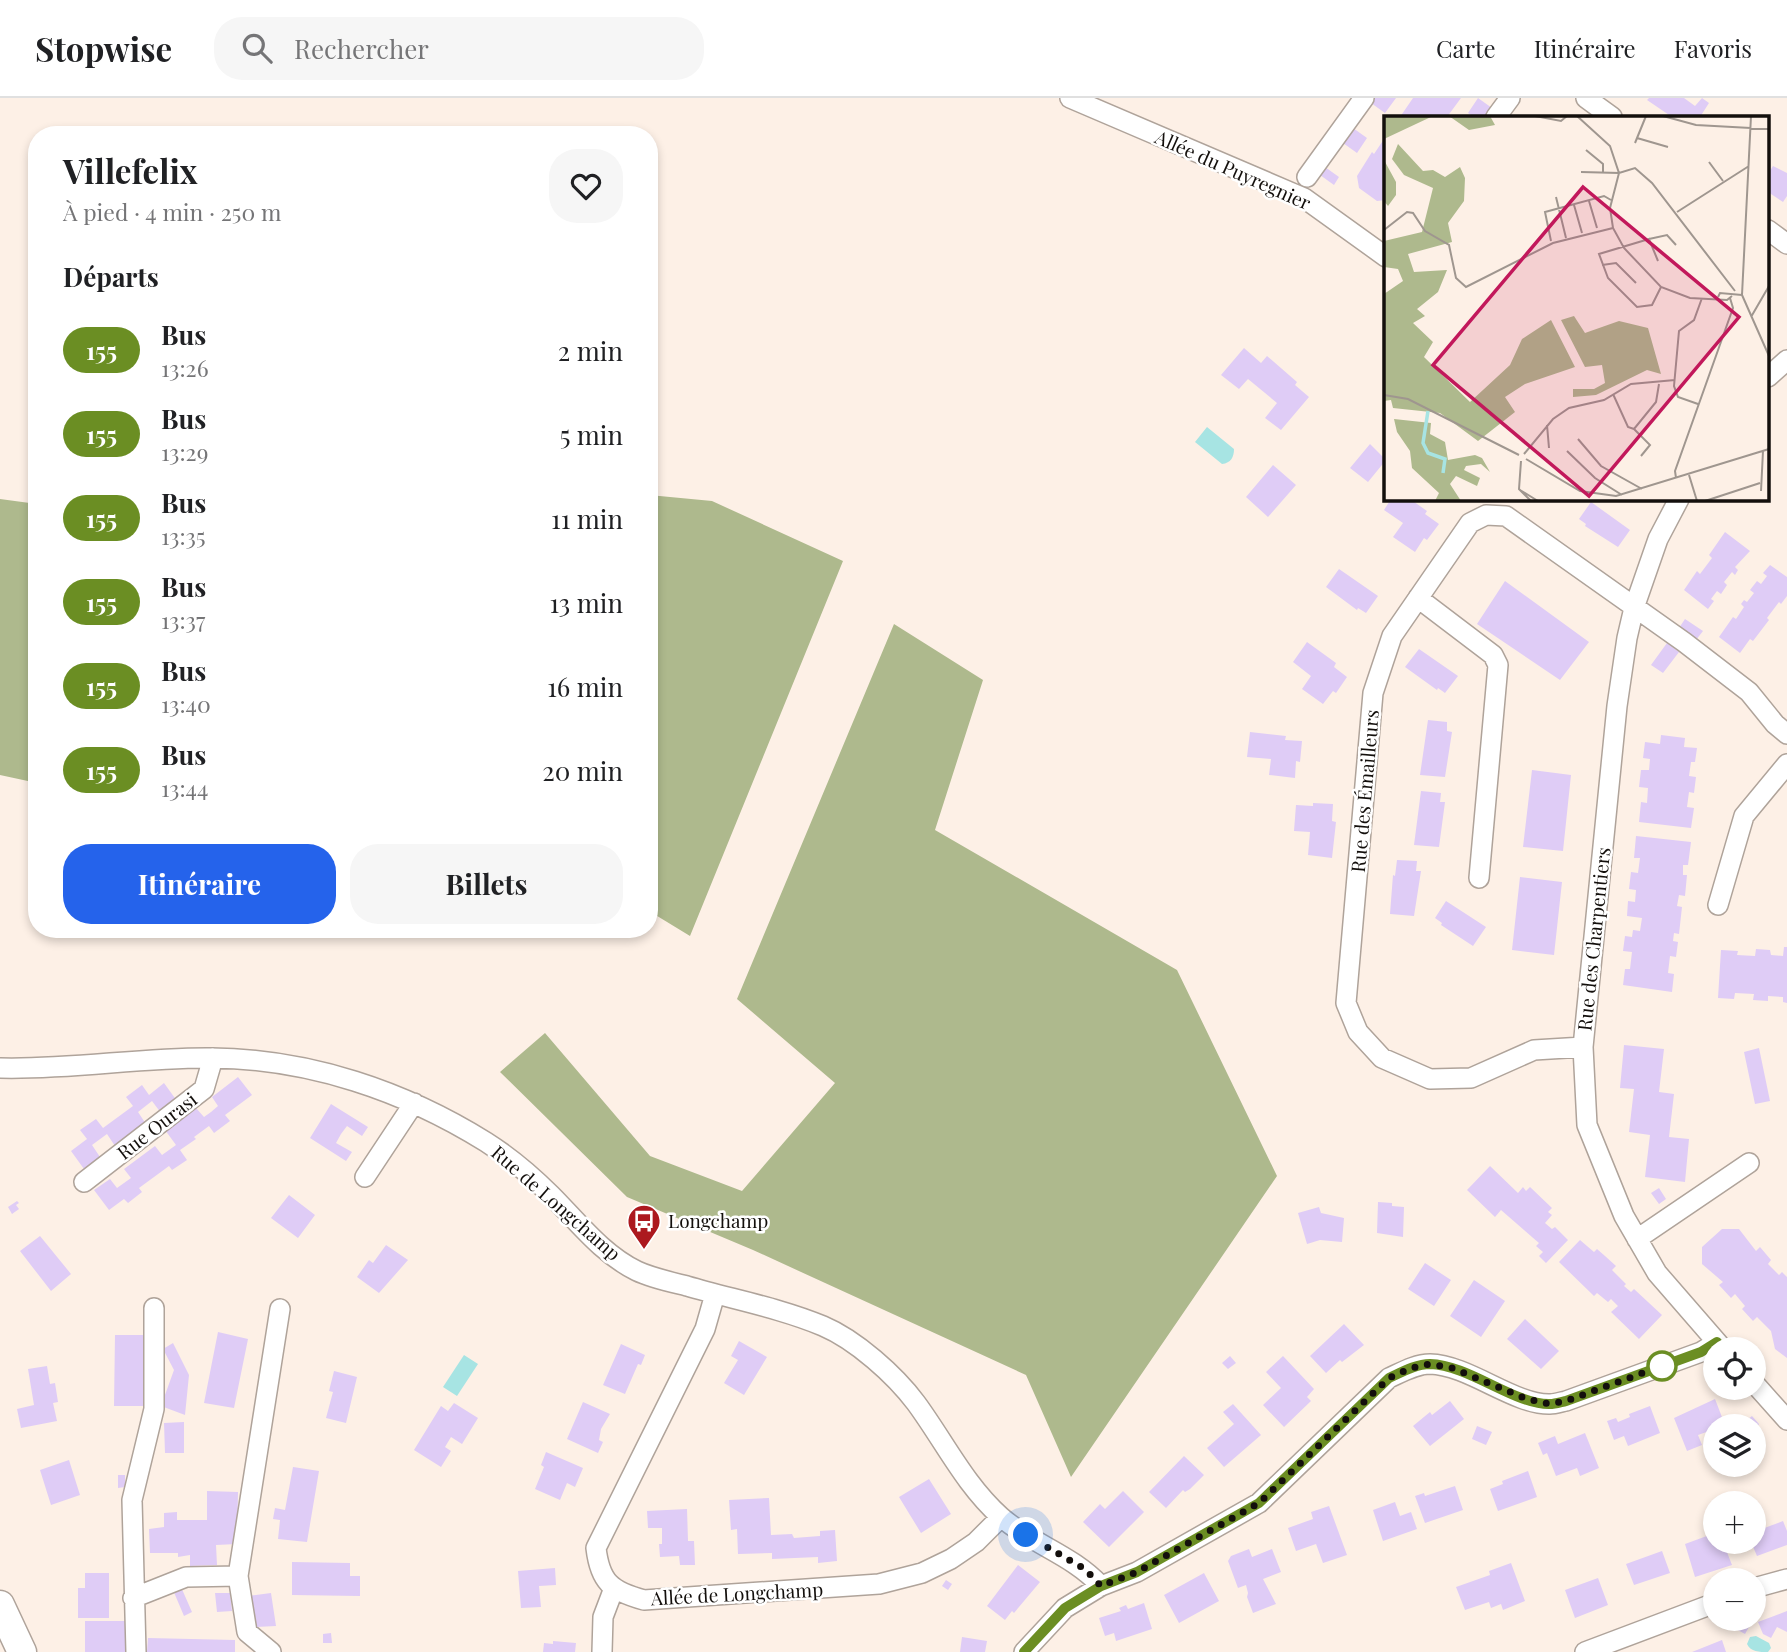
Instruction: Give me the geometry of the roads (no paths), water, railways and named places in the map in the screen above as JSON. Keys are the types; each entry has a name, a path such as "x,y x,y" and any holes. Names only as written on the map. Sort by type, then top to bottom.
{"main road":[{"path":"0,1605 22,1652"}],"street":[{"name":"Allée du Puyregnier","path":"1070,98 1304,198 1384,256"},
{"path":"1307,177 1364,98"},
{"path":"1497,116 1510,98"},
{"path":"1586,98 1611,116"},
{"path":"1770,231 1787,244"},
{"path":"1770,375 1787,360"},
{"name":"Rue des Charpentiers","path":"1678,500 1658,539 1634,608 1617,706 1583,1046 1587,1125 1624,1216 1657,1273 1712,1337"},
{"name":"Rue des Émailleurs","path":"1583,1046 1534,1050 1471,1078 1430,1079 1382,1058 1358,1032 1346,1003 1373,693 1392,636 1469,523 1486,515 1506,516 1684,642 1749,692 1775,724 1787,734"},
{"path":"1418,598 1493,655 1498,665 1479,878"},
{"path":"1718,905 1744,816 1787,764"},
{"name":"Rue de Longchamp","path":"0,1068 213,1058 272,1062 314,1070 375,1087 414,1103 488,1143 547,1192 601,1247 638,1271 825,1327 859,1348 890,1373 915,1402 951,1457 1001,1517 1026,1535 1085,1569 1101,1586"},
{"name":"Rue Ourasi","path":"84,1182 204,1089 213,1058"},
{"path":"365,1177 414,1103"},
{"path":"1637,1239 1749,1163"},
{"path":"602,1652 603,1617 614,1588 599,1567 596,1548 705,1329 715,1294"},
{"path":"136,1652 132,1500 154,1409 154,1308"},
{"path":"271,1652 247,1632 238,1576 280,1309"},
{"path":"1024,1652 1065,1608 1101,1586 1137,1572 1259,1503 1389,1378 1411,1368 1430,1364 1452,1368 1527,1399 1549,1404 1566,1401 1703,1351"},
{"path":"1766,1396 1787,1420"},
{"name":"Allée de Longchamp","path":"614,1588 622,1594 644,1600 879,1584 922,1573 951,1559 976,1542 1001,1517"},
{"path":"133,1598 186,1577 238,1576"},
{"path":"1766,1585 1787,1579"},
{"path":"1585,1652 1703,1608"}],"water":[{"path":"1207,427 1234,449 1230,461 1222,464 1195,442"},
{"path":"464,1355 478,1364 457,1396 443,1387"},
{"path":"1756,1636 1769,1643 1771,1648 1768,1652 1749,1647 1747,1644 1750,1637"}],"place":[{"name":"Longchamp","path":"644,1251"}]}
